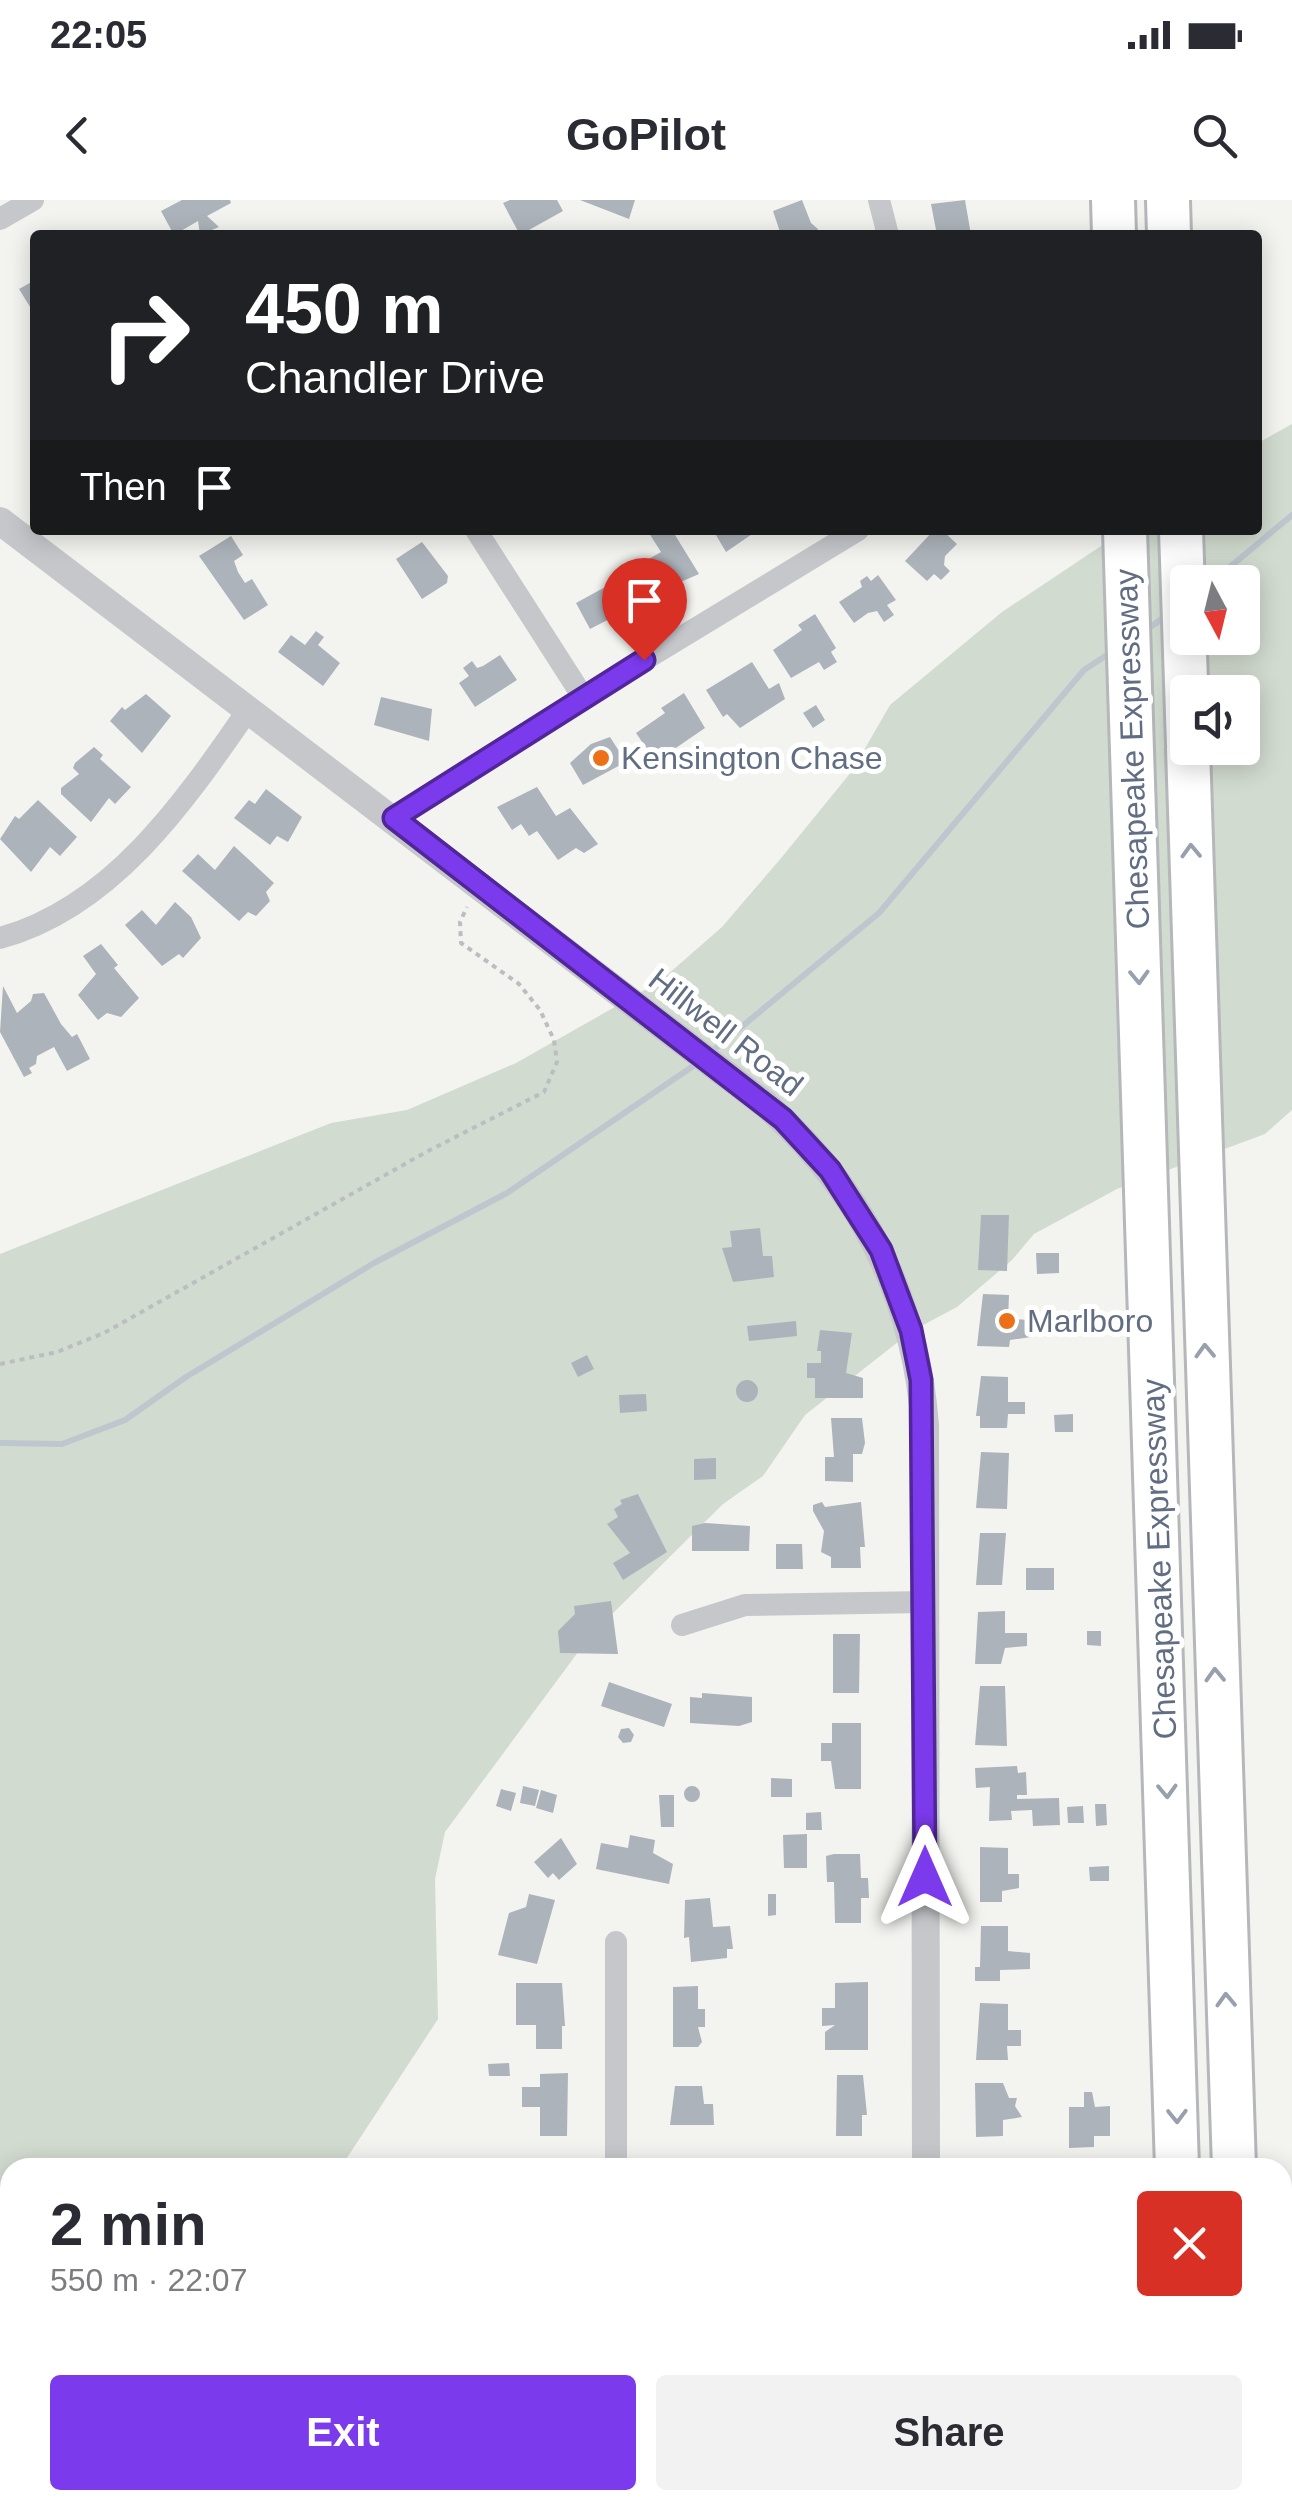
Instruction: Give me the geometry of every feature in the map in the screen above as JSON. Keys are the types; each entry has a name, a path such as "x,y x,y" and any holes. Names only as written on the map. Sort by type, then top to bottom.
{"highway":[{"path":"1113,200 1114,230"},
{"path":"1168,200 1169,230"},
{"name":"Chesapeake Expressway","path":"1125,535 1177,2158"},
{"name":"Chesapeake Expressway","path":"1181,535 1186,675"},
{"name":"Chesapeake Expressway","path":"1189,765 1234,2158"}],"street":[{"path":"0,219 33,200"},
{"path":"879,200 887,230"},
{"name":"Hillwell Road","path":"0,522 765,1104 830,1170 861,1213 894,1280 911,1330 924,1425 926,2158"},
{"path":"479,535 583,697"},
{"path":"394,818 583,697 850,535"},
{"path":"0,938 48,920 90,894 138,850 190,794 248,710"},
{"path":"682,1625 744,1604 924,1602"},
{"path":"616,1942 616,2158"}],"path":[{"path":"0,1364 57,1352 104,1333 428,1152 544,1092 557,1062 554,1040 540,1010 519,984 461,943 460,922 478,885"}],"shaded area":[{"path":"1292,424 1292,1110 1265,1134 1117,1189 1034,1234 1012,1260 957,1307 912,1331 805,1415 763,1476 723,1504 590,1636 445,1832 435,1879 438,2019 347,2158 0,2158 0,1254 331,1123 407,1110 516,1063 659,982 722,927 782,857 852,771 890,705 1002,612 1118,535 1262,535 1262,441"}],"building":[{"path":"182,200 231,203 207,216 219,227 212,230 199,230 198,221 183,230 171,230 161,211"},
{"path":"557,200 563,211 529,230 517,230 503,203"},
{"path":"580,200 635,200 629,219"},
{"path":"802,200 818,230 779,230 773,211"},
{"path":"965,200 970,230 936,230 931,204"},
{"path":"30,283 30,307 19,289"},
{"path":"650,535 675,535 699,574 662,590 659,584 654,587 640,564 661,552"},
{"path":"716,535 751,535 726,552"},
{"path":"929,535 947,535 957,544 945,556 944,565 950,571 941,580 934,574 927,581 905,561"},
{"path":"231,536 243,555 234,561 238,572 245,583 252,579 268,605 244,620 199,556"},
{"path":"422,542 448,576 447,583 422,599 396,559"},
{"path":"878,575 896,600 887,605 894,615 884,622 877,611 854,623 839,602 862,587 860,581 867,576 871,581"},
{"path":"618,580 633,607 590,629 576,603"},
{"path":"815,614 836,648 831,652 837,662 824,670 819,662 791,678 773,650 802,630 798,625"},
{"path":"316,631 324,637 318,645 340,663 323,686 278,652 291,635 305,645"},
{"path":"500,655 517,680 475,707 459,683 469,676 463,668 472,661 477,668 483,666"},
{"path":"752,662 769,689 779,683 785,699 740,728 727,714 723,717 706,690"},
{"path":"684,693 705,728 667,754 672,762 662,771 636,733 665,713 661,708"},
{"path":"146,694 171,716 142,753 110,721 122,707 125,710"},
{"path":"381,697 432,709 429,741 374,725"},
{"path":"816,705 825,720 813,728 803,713"},
{"name":"Kensington Chase","path":"610,737 626,762 583,785 570,763 591,744"},
{"path":"94,747 103,755 100,759 131,787 115,804 109,798 91,822 61,794 61,788 79,774 73,768 75,763"},
{"path":"537,787 556,816 570,808 598,844 584,853 576,848 558,860 537,831 529,836 521,824 512,830 497,807"},
{"path":"266,789 302,817 288,842 277,836 270,845 234,818 249,800 255,804"},
{"path":"38,800 77,837 60,856 50,847 31,872 0,839 15,816 19,819"},
{"path":"234,846 274,883 266,892 270,901 256,916 248,912 239,921 182,871 198,854 215,870"},
{"path":"175,902 191,917 201,938 183,958 179,954 162,966 125,925 142,910 156,925"},
{"path":"101,944 118,965 114,968 139,998 121,1017 107,1013 98,1020 78,995 96,974 83,956"},
{"path":"3,986 17,1013 33,994 44,993 61,1024 72,1037 77,1034 90,1059 67,1071 54,1047 37,1056 36,1064 29,1068 32,1073 24,1077 0,1032"},
{"path":"981,1215 1009,1215 1007,1271 978,1270"},
{"path":"760,1228 763,1256 772,1256 774,1277 733,1282 722,1248 732,1247 730,1231"},
{"path":"1036,1253 1059,1253 1059,1273 1037,1274"},
{"name":"Marlboro","path":"983,1294 1009,1295 1008,1319 1032,1320 1031,1337 1010,1340 1009,1347 977,1346"},
{"path":"796,1321 797,1336 749,1341 747,1326"},
{"path":"820,1330 852,1333 846,1373 863,1378 863,1398 815,1398 815,1378 807,1378 807,1363 821,1363 821,1351 817,1351"},
{"path":"587,1355 594,1369 578,1377 571,1363"},
{"path":"981,1376 1008,1377 1008,1402 1025,1402 1025,1414 1008,1414 1007,1428 980,1428 980,1416 976,1416"},
{"path":"747,1380 755,1383 755,1399 747,1402 739,1399 736,1391 739,1383"},
{"path":"646,1394 647,1411 620,1413 619,1395"},
{"path":"1073,1414 1073,1432 1055,1432 1054,1415"},
{"path":"831,1418 862,1418 865,1443 862,1454 853,1454 853,1482 825,1481 825,1457 834,1457"},
{"path":"981,1452 1009,1453 1007,1509 976,1508"},
{"path":"716,1458 716,1479 694,1480 694,1459"},
{"path":"638,1494 667,1552 623,1580 613,1563 630,1553 607,1524 618,1517 614,1509 622,1504 620,1500"},
{"path":"822,1502 825,1507 861,1502 865,1547 860,1547 861,1568 831,1568 831,1557 821,1552 824,1531 813,1505"},
{"path":"692,1526 750,1526 749,1551 692,1551"},
{"path":"980,1533 1006,1533 1002,1585 976,1585"},
{"path":"776,1544 802,1544 803,1569 776,1569"},
{"path":"1026,1568 1054,1568 1054,1590 1026,1590"},
{"path":"611,1601 618,1654 560,1653 558,1631 575,1614 574,1606"},
{"path":"1005,1611 1005,1633 1027,1633 1027,1646 1005,1648 1001,1664 975,1664 978,1612"},
{"path":"1087,1631 1101,1631 1101,1646 1087,1645"},
{"path":"833,1634 860,1634 859,1693 833,1693"},
{"path":"609,1682 672,1704 664,1727 601,1706"},
{"path":"980,1686 1005,1686 1007,1746 975,1745"},
{"path":"702,1693 752,1697 752,1722 739,1726 690,1723 690,1697 702,1698"},
{"path":"832,1723 861,1723 861,1789 835,1789 831,1761 821,1761 821,1743 832,1743"},
{"path":"629,1728 634,1735 631,1742 623,1743 618,1737 621,1729"},
{"path":"1017,1766 1018,1773 1026,1772 1027,1795 1017,1795 1017,1799 1059,1798 1060,1825 1033,1826 1032,1810 1011,1811 1012,1820 989,1821 990,1787 976,1788 975,1768"},
{"path":"771,1778 792,1779 792,1797 771,1797"},
{"path":"523,1786 539,1790 535,1806 520,1803"},
{"path":"692,1786 700,1794 692,1802 684,1794"},
{"path":"501,1789 516,1793 511,1811 496,1806"},
{"path":"541,1790 557,1795 553,1813 536,1808"},
{"path":"659,1795 674,1795 674,1827 661,1827"},
{"path":"1095,1804 1106,1804 1107,1825 1096,1826"},
{"path":"1083,1806 1084,1823 1068,1823 1067,1807"},
{"path":"821,1812 822,1830 806,1830 806,1813"},
{"path":"807,1834 807,1868 784,1868 783,1835"},
{"path":"630,1835 655,1840 653,1853 673,1864 669,1884 596,1869 601,1843 628,1848"},
{"path":"561,1838 577,1864 559,1880 553,1873 548,1878 534,1862"},
{"path":"980,1847 1008,1848 1008,1874 1019,1874 1019,1888 1002,1891 1002,1902 980,1902"},
{"path":"860,1854 861,1878 868,1878 869,1898 861,1898 861,1923 835,1923 834,1882 827,1882 826,1856"},
{"path":"1109,1866 1109,1881 1090,1881 1089,1867"},
{"path":"529,1894 555,1900 537,1964 498,1955 509,1913 526,1907"},
{"path":"768,1894 776,1894 776,1915 768,1916"},
{"path":"710,1898 713,1927 730,1926 733,1949 727,1949 727,1958 691,1962 689,1937 684,1938 685,1900"},
{"path":"981,1926 1008,1926 1008,1951 1030,1953 1030,1969 1000,1970 1000,1981 975,1981 975,1967 980,1967"},
{"path":"868,1982 868,2050 825,2050 825,2032 835,2025 822,2026 822,2008 835,2008 835,1983"},
{"path":"516,1983 562,1983 562,2049 536,2049 536,2025 516,2025"},
{"path":"698,1986 698,2009 705,2009 705,2027 698,2027 702,2042 698,2047 673,2047 673,1987"},
{"path":"980,2003 1008,2004 1008,2030 1021,2030 1021,2046 1007,2046 1008,2060 976,2060"},
{"path":"509,2063 510,2076 489,2076 488,2064"},
{"path":"568,2073 567,2136 540,2136 540,2107 522,2107 522,2087 540,2087 540,2074"},
{"path":"837,2075 863,2075 867,2115 862,2115 862,2136 836,2136"},
{"path":"975,2083 1003,2083 1009,2098 1017,2098 1015,2106 1022,2117 1003,2120 1003,2136 976,2137"},
{"path":"675,2086 702,2086 704,2104 713,2104 714,2125 670,2125"},
{"path":"1084,2092 1092,2092 1095,2107 1110,2106 1110,2136 1094,2136 1094,2147 1069,2148 1069,2107 1084,2107"}],"waterway":[{"path":"1232,565 1292,515"},
{"path":"1145,631 1167,615"},
{"path":"710,1053 879,913 1084,670 1113,651"},
{"path":"0,1443 62,1444 125,1420 186,1377 374,1263 507,1193 696,1064"}],"place":[{"name":"Kensington Chase","path":"601,758"},
{"name":"Marlboro","path":"1007,1321"}],"route":[{"path":"644,660 394,818 783,1119 830,1170 861,1213 881,1250 911,1330 921,1380 925,1877"}]}
